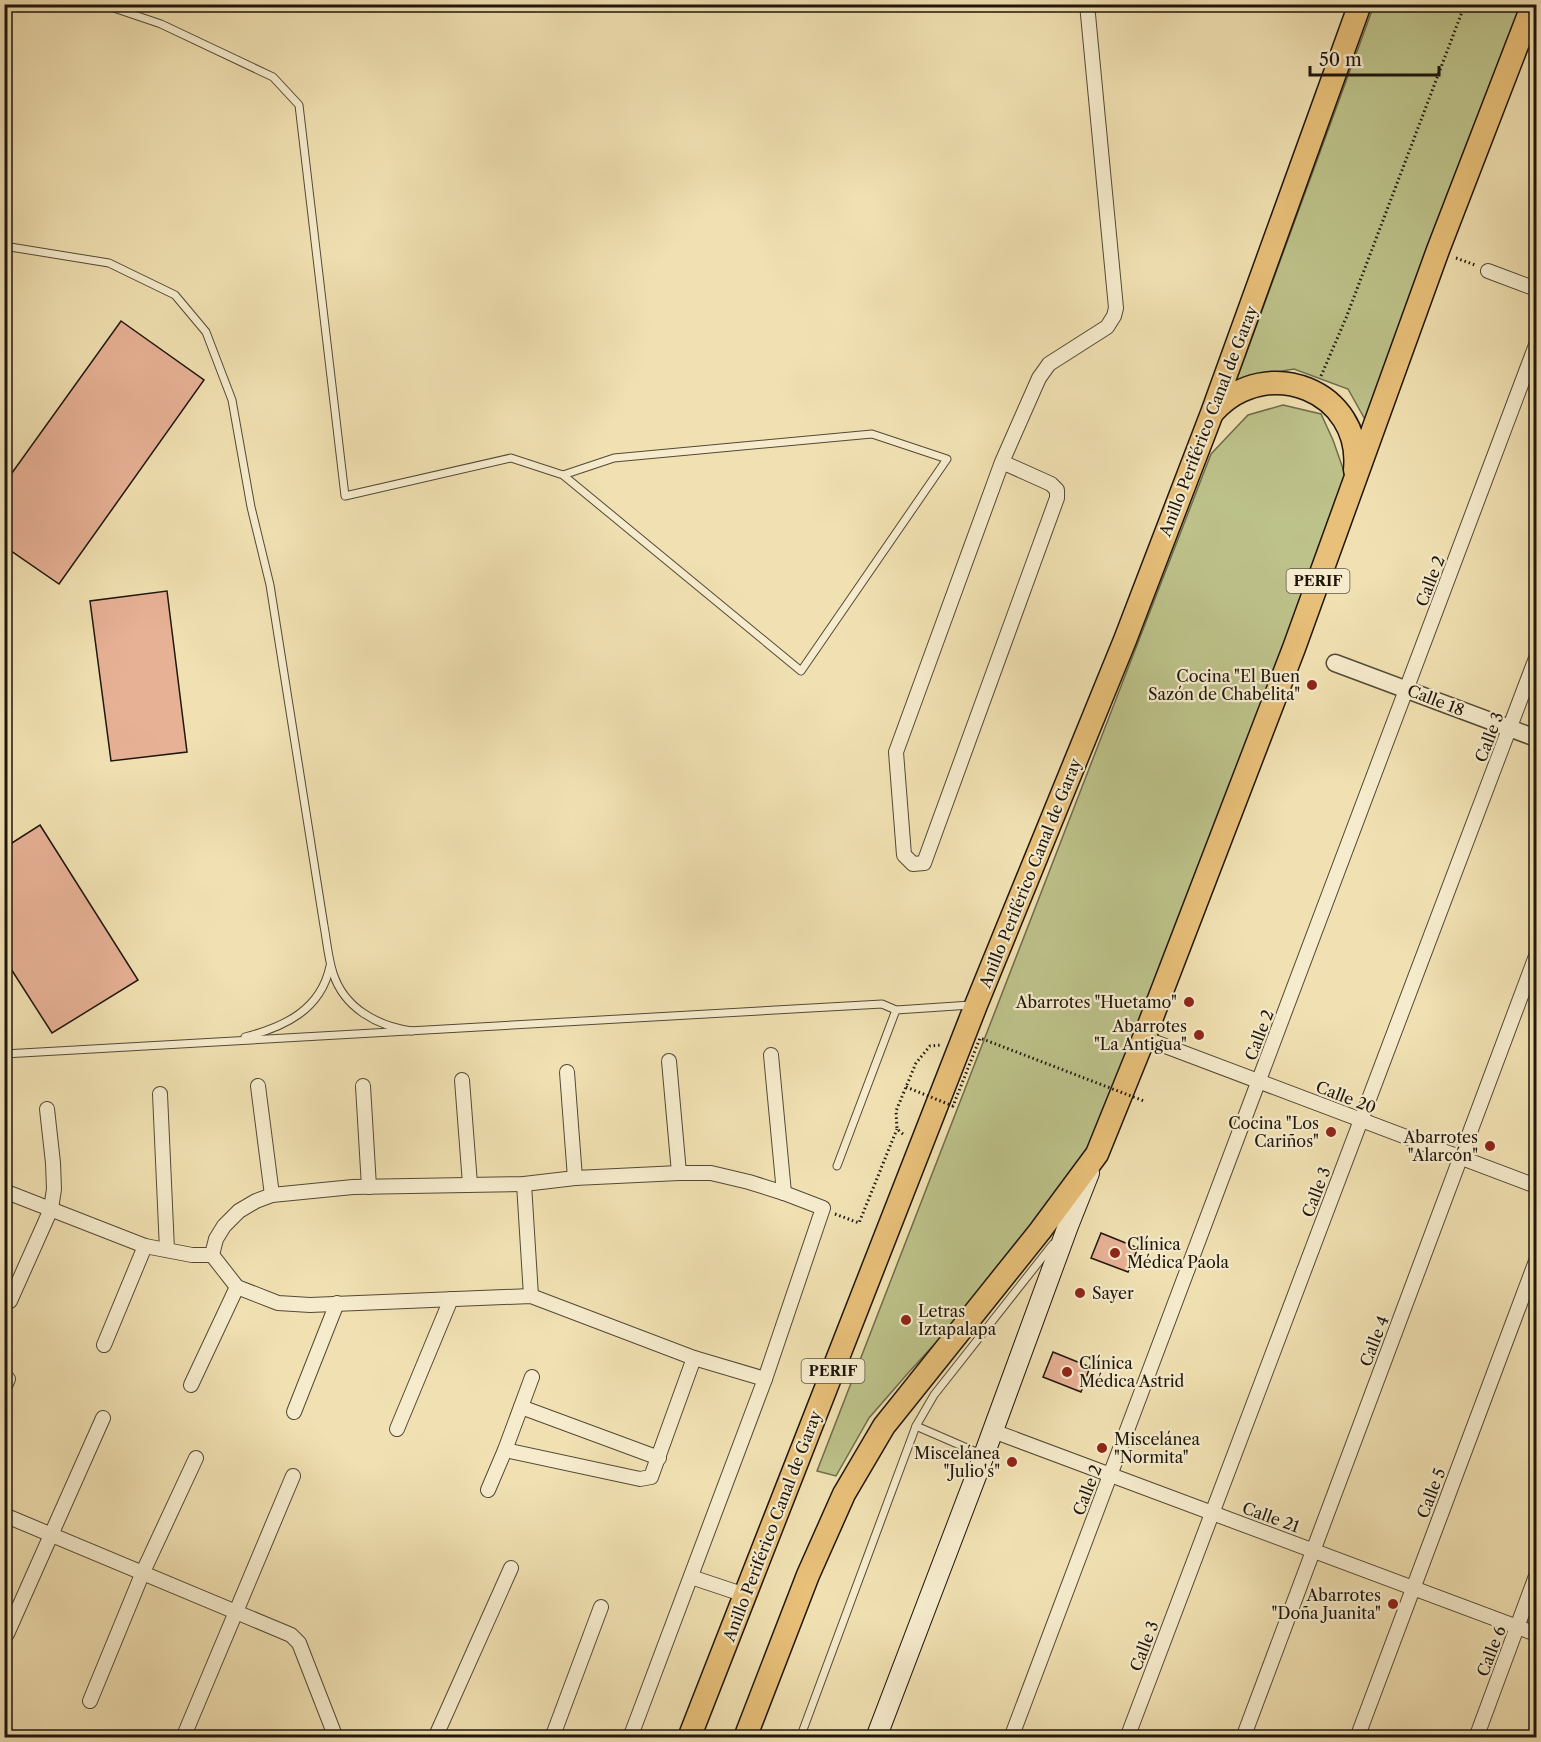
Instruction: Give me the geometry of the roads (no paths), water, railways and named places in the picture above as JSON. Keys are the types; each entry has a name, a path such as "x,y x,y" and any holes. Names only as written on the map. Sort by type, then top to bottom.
{"highway":[{"name":"Anillo Periférico Canal de Garay","path":"689,1737 976,1005 1125,640 1212,413 1360,4"},
{"name":"PERIF","path":"745,1737 808,1575 844,1494 884,1426 1040,1231 1096,1154 1144,1038 1294,648 1438,250 1533,4"},
{"path":"1212,413 1233,394 1259,384 1287,383 1314,392 1336,409 1351,434 1356,461 1351,489"}],"main road":[{"name":"PERIF","path":"876,1737 1096,1154"}],"street":[{"path":"1002,462 1051,484 1057,490 1057,498 924,863 913,864 904,855 896,752 1002,462 1039,378 1049,364 1107,327 1116,309 1087,4"},
{"path":"1488,271 1536,289"},
{"name":"Calle 2","path":"1011,1737 1536,345"},
{"name":"Calle 3","path":"1126,1737 1536,658"},
{"name":"Calle 18","path":"1335,663 1536,738"},
{"name":"Calle 4","path":"1243,1737 1536,956"},
{"name":"Calle 20","path":"1144,1038 1536,1186"},
{"path":"771,1055 784,1193"},
{"path":"669,1061 679,1173"},
{"path":"567,1072 575,1178"},
{"path":"462,1080 470,1184"},
{"path":"258,1086 272,1195"},
{"path":"363,1086 369,1187"},
{"path":"160,1095 167,1250"},
{"path":"10,1301 51,1209 54,1189 53,1163 47,1109"},
{"path":"212,1255 216,1239 224,1226 239,1211 256,1201 272,1195 353,1187 524,1184 575,1178 711,1173 749,1182 823,1208 765,1379 630,1737"},
{"path":"524,1184 531,1296"},
{"path":"4,1191 145,1246 192,1255 212,1255"},
{"path":"104,1345 145,1246"},
{"path":"212,1255 237,1287 278,1303 310,1305 531,1296 694,1358 765,1379"},
{"name":"Calle 5","path":"1356,1737 1536,1261"},
{"path":"191,1385 237,1287"},
{"path":"396,1429 451,1299"},
{"path":"294,1412 337,1304"},
{"path":"505,1450 640,1479 651,1477 694,1358"},
{"path":"488,1490 532,1377"},
{"path":"521,1407 659,1458"},
{"path":"8,1634 103,1418"},
{"name":"Calle 21","path":"993,1431 1536,1634"},
{"path":"90,1701 143,1572 196,1458"},
{"path":"183,1737 294,1476"},
{"path":"4,1515 295,1638 336,1737"},
{"path":"435,1737 511,1568"},
{"name":"Calle 6","path":"1476,1737 1536,1576"},
{"path":"691,1577 745,1595"},
{"path":"552,1737 601,1607"}],"lane":[{"path":"102,4 161,24 273,77 299,105 345,496 511,458 563,475 801,671 947,459 872,434 614,458 563,475"},
{"path":"4,246 109,263 175,295 206,332 232,400 251,507 270,585 330,963 338,985 357,1009 385,1025 412,1031"},
{"path":"232,1041 271,1030 299,1014 321,990 330,963"},
{"path":"4,1054 882,1004 896,1010 976,1005"},
{"path":"837,1166 896,1010"},
{"path":"800,1737 916,1426 934,1395 1068,1226"},
{"path":"916,1426 984,1455"}],"place":[{"name":"Cocina \"El Buen Sazón de Chabelita\"","path":"1312,685"},
{"name":"Abarrotes \"Huetamo\"","path":"1189,1002"},
{"name":"Abarrotes \"La Antigua\"","path":"1199,1035"},
{"name":"Cocina \"Los Cariños\"","path":"1331,1132"},
{"name":"Abarrotes \"Alarcón\"","path":"1490,1146"},
{"name":"Clínica Médica Paola","path":"1115,1253"},
{"name":"Sayer","path":"1080,1293"},
{"name":"Letras Iztapalapa","path":"906,1320"},
{"name":"Clínica Médica Astrid","path":"1067,1372"},
{"name":"Miscelánea \"Normita\"","path":"1102,1448"},
{"name":"Miscelánea \"Julio's\"","path":"1012,1462"},
{"name":"Abarrotes \"Doña Juanita\"","path":"1393,1604"}]}
